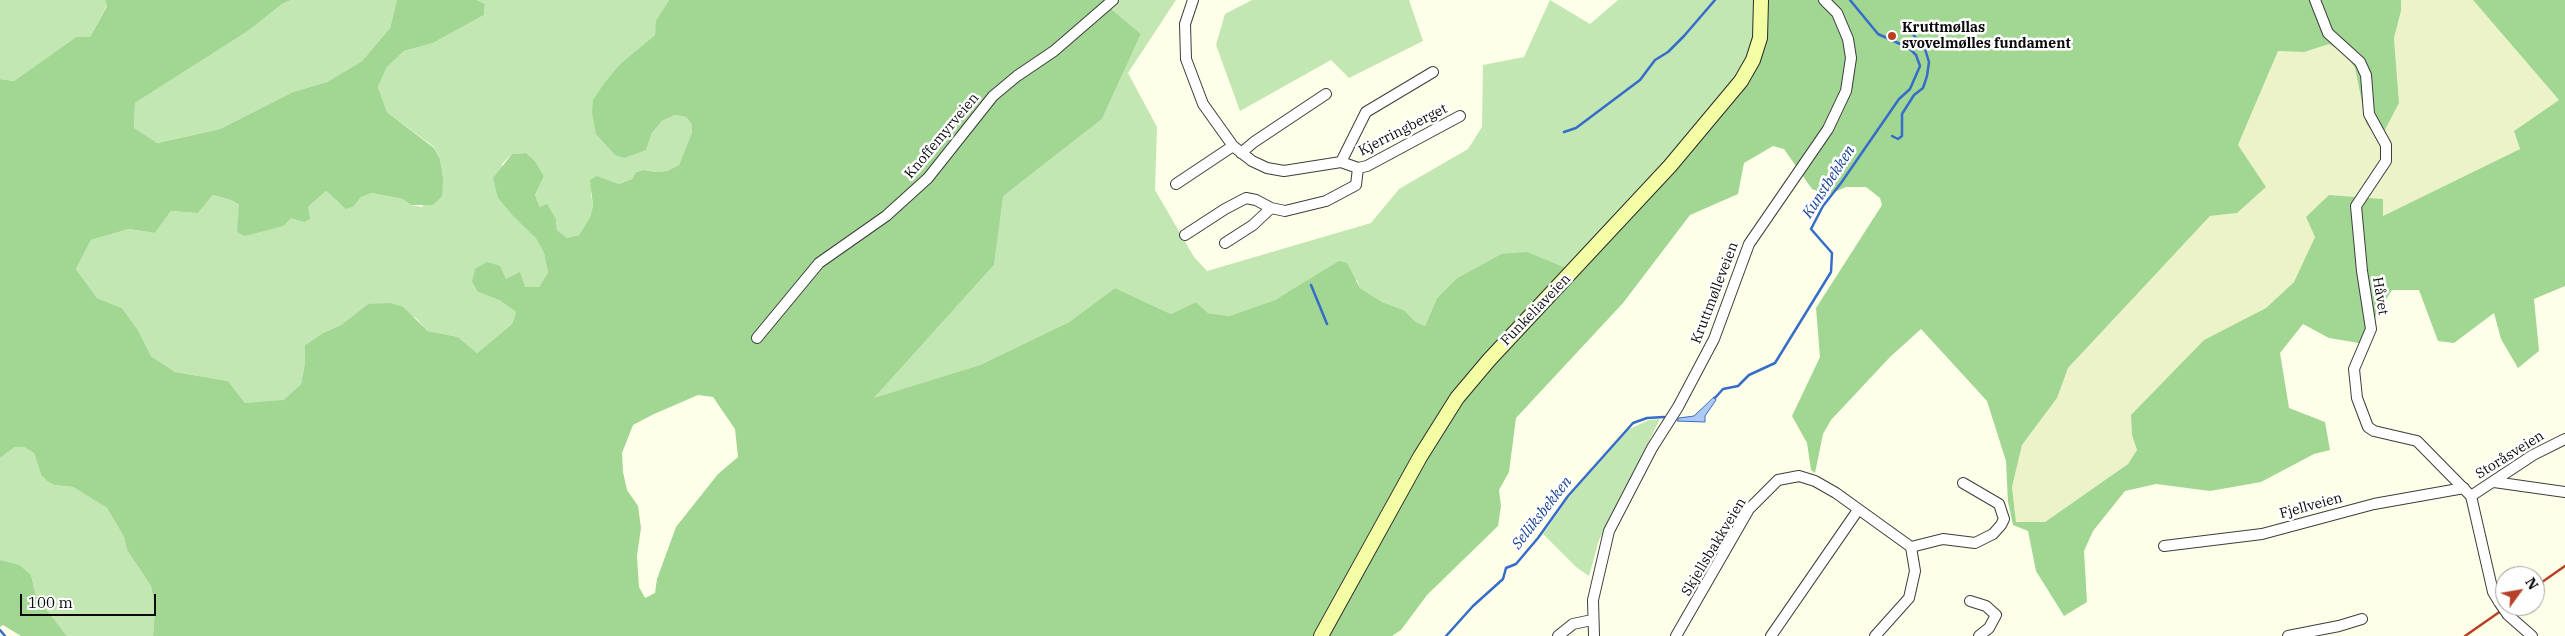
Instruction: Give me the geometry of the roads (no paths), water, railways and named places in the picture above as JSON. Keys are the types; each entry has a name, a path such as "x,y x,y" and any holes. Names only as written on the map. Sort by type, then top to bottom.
{"street":[{"name":"Knoffemyrveien","path":"757,338 819,263 886,216 928,178 993,96 1017,76 1054,51 1113,0"},
{"name":"Kjerringberget","path":"1194,0 1184,24 1186,59 1203,104 1237,150 1267,168 1284,170 1341,162 1358,168 1367,166 1460,116"},
{"name":"Funkeliaveien","path":"1321,636 1420,457 1457,398 1489,360 1670,166 1741,81 1753,60 1760,38 1761,0"},
{"name":"Kruttmølleveien","path":"1594,636 1592,620 1595,589 1609,531 1652,448 1678,407 1714,339 1749,244 1820,142 1840,105 1849,78 1850,47 1842,22 1824,0"},
{"name":"Håvet","path":"2315,0 2328,33 2360,62 2366,75 2369,114 2386,145 2386,161 2356,206 2364,291 2371,329 2354,369 2357,398 2368,427 2374,431 2417,441 2467,492"},
{"name":"Kjerringberget","path":"1341,162 1366,112 1433,72"},
{"path":"1176,184 1254,142 1326,94"},
{"name":"Kjerringberget","path":"1185,235 1211,216 1246,198 1256,200 1271,208 1293,210 1337,196 1356,185 1358,168"},
{"path":"1226,243 1253,225 1271,208"},
{"name":"Storåsveien","path":"2467,492 2494,482 2533,456 2565,438"},
{"name":"Skjellsbakkveien","path":"1676,636 1749,509 1778,480 1799,476 1815,481 1836,493 1911,547"},
{"path":"2494,482 2565,492"},
{"path":"1875,636 1909,598 1915,571 1911,547 1943,539 1975,543 1993,534 2001,525 2004,519 1999,504 1963,483"},
{"path":"2467,492 2493,592 2508,615 2532,636"},
{"name":"Fjellveien","path":"2164,546 2262,534 2374,504 2467,492"},
{"path":"1771,636 1858,510"},
{"path":"1970,601 1986,606 1996,615 1989,628 1979,636"},
{"path":"2288,636 2339,626 2362,619"},
{"path":"1558,636 1573,624 1592,620"}],"water":[{"path":"1714,397 1716,400 1705,416 1705,422 1677,421 1679,418 1694,416"}],"waterway":[{"path":"1564,132 1576,128 1640,80 1655,60 1668,52 1715,0"},
{"name":"Kunstbekken","path":"1715,398 1723,389 1738,386 1749,375 1775,363 1831,272 1832,253 1811,229 1823,206 1899,99 1910,89 1920,66 1916,55 1909,48 1878,34 1850,0"},
{"path":"1892,136 1898,139 1902,136 1902,114 1914,95 1923,88 1927,76 1929,62 1925,49 1912,33"},
{"path":"1311,285 1327,324"},
{"name":"Selliksbekken","path":"1446,636 1473,606 1503,579 1506,568 1516,564 1538,538 1568,496 1633,423 1647,418 1664,417"},
{"path":"0,630 5,636"}],"railway":[{"path":"2545,580 2565,566"},
{"path":"2465,636 2495,615"}],"place":[{"name":"Kruttmøllas svovelmølles fundament","path":"1892,36"}]}
